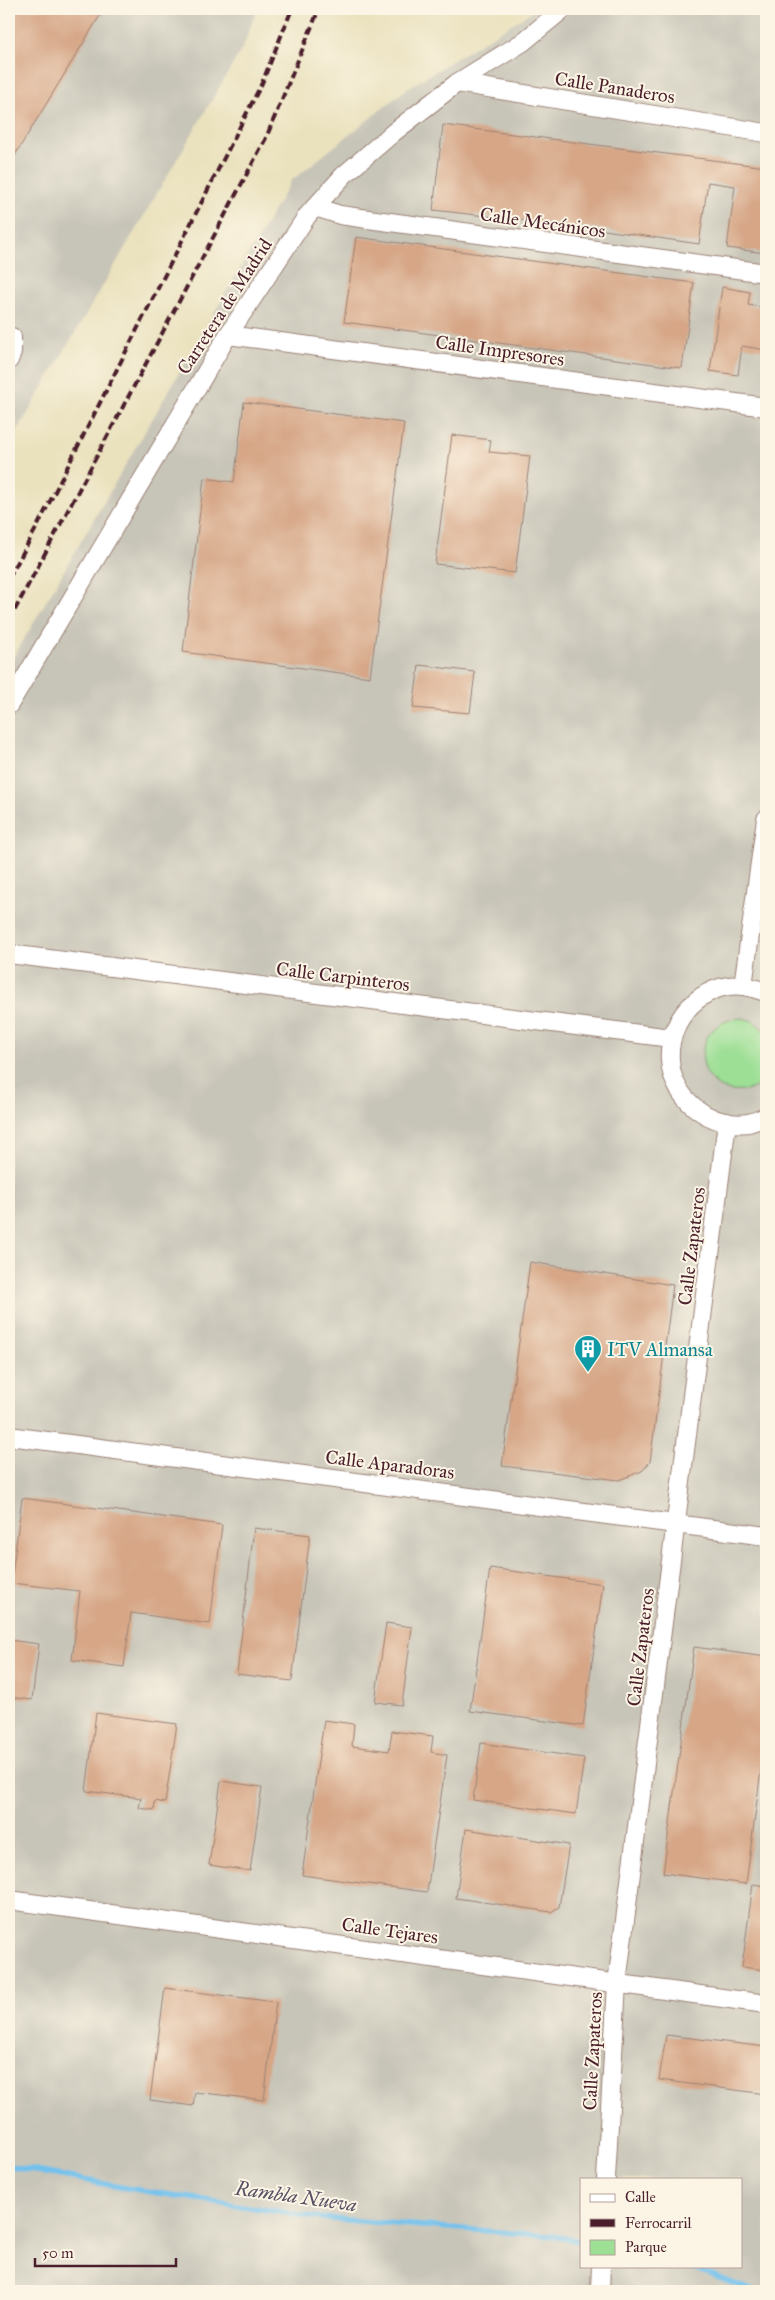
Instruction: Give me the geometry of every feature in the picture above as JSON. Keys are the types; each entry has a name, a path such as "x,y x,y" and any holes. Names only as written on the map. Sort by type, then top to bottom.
{"street":[{"name":"Carretera de Madrid","path":"9,705 228,335 315,208 344,175 394,132 457,83 523,42 563,9"},
{"name":"Calle Panaderos","path":"457,83 766,133"},
{"name":"Calle Mecánicos","path":"315,208 340,215 766,274"},
{"name":"Calle Impresores","path":"228,335 766,407"},
{"path":"9,360 12,352 12,337"},
{"path":"744,986 766,819"},
{"name":"Calle Carpinteros","path":"9,954 671,1038"},
{"path":"766,992 744,986 724,987 698,999 690,1005 678,1020 671,1038 670,1061 675,1083 688,1102 706,1115 727,1122 748,1122 766,1117"},
{"name":"Calle Zapateros","path":"606,2178 617,1983 727,1122"},
{"name":"Calle Aparadoras","path":"9,1436 766,1536"},
{"name":"Calle Tejares","path":"9,1900 766,2004"},
{"path":"600,2291 601,2268"}],"shaded area":[{"path":"9,9 257,9 243,47 9,445"},
{"path":"536,9 766,9 766,2291 9,2291 9,665 291,181 408,88"}],"green space":[{"path":"742,1018 753,1021 766,1032 766,1078 760,1084 750,1089 730,1091 717,1085 707,1074 703,1060 704,1046 710,1033 723,1023"}],"building":[{"path":"9,9 104,9 9,165"},
{"path":"443,125 766,167 766,253 727,248 735,186 708,182 699,244 591,228 433,210"},
{"path":"356,237 694,283 682,368 344,322"},
{"path":"722,287 750,292 748,305 766,308 766,350 742,346 738,375 710,371"},
{"path":"244,402 404,423 370,677 183,652 204,478 234,482"},
{"path":"452,435 491,440 489,452 530,456 515,573 435,564"},
{"path":"419,665 475,672 470,713 413,708"},
{"name":"ITV Almansa","path":"530,1262 673,1285 650,1462 642,1471 619,1480 502,1466"},
{"path":"22,1498 222,1525 210,1624 131,1613 124,1667 72,1660 80,1591 11,1583"},
{"path":"254,1528 310,1535 292,1681 237,1674"},
{"path":"490,1568 603,1584 583,1726 470,1711"},
{"path":"386,1623 412,1627 402,1705 375,1702"},
{"path":"9,1640 39,1644 32,1700 9,1697"},
{"path":"694,1647 766,1657 766,1732 746,1884 663,1873"},
{"path":"96,1713 177,1724 165,1803 155,1801 154,1810 139,1808 141,1798 86,1791"},
{"path":"324,1720 354,1724 352,1746 389,1751 392,1731 433,1736 431,1752 447,1755 427,1892 302,1875"},
{"path":"481,1743 584,1758 576,1814 473,1800"},
{"path":"221,1781 262,1787 250,1871 209,1865"},
{"path":"466,1829 569,1845 559,1907 551,1912 456,1898"},
{"path":"753,1884 766,1886 766,1970 742,1967"},
{"path":"165,1988 276,2002 264,2100 195,2092 193,2106 150,2100"},
{"path":"666,2035 766,2047 766,2094 659,2080"}],"waterway":[{"name":"Rambla Nueva","path":"9,2166 126,2188 320,2218 552,2236 580,2241"},
{"name":"Rambla Nueva","path":"693,2268 753,2291"}],"railway":[{"path":"9,578 38,525 262,83 292,9"},
{"path":"9,621 266,138 319,9"}],"place":[{"name":"ITV Almansa","path":"588,1373"}]}
